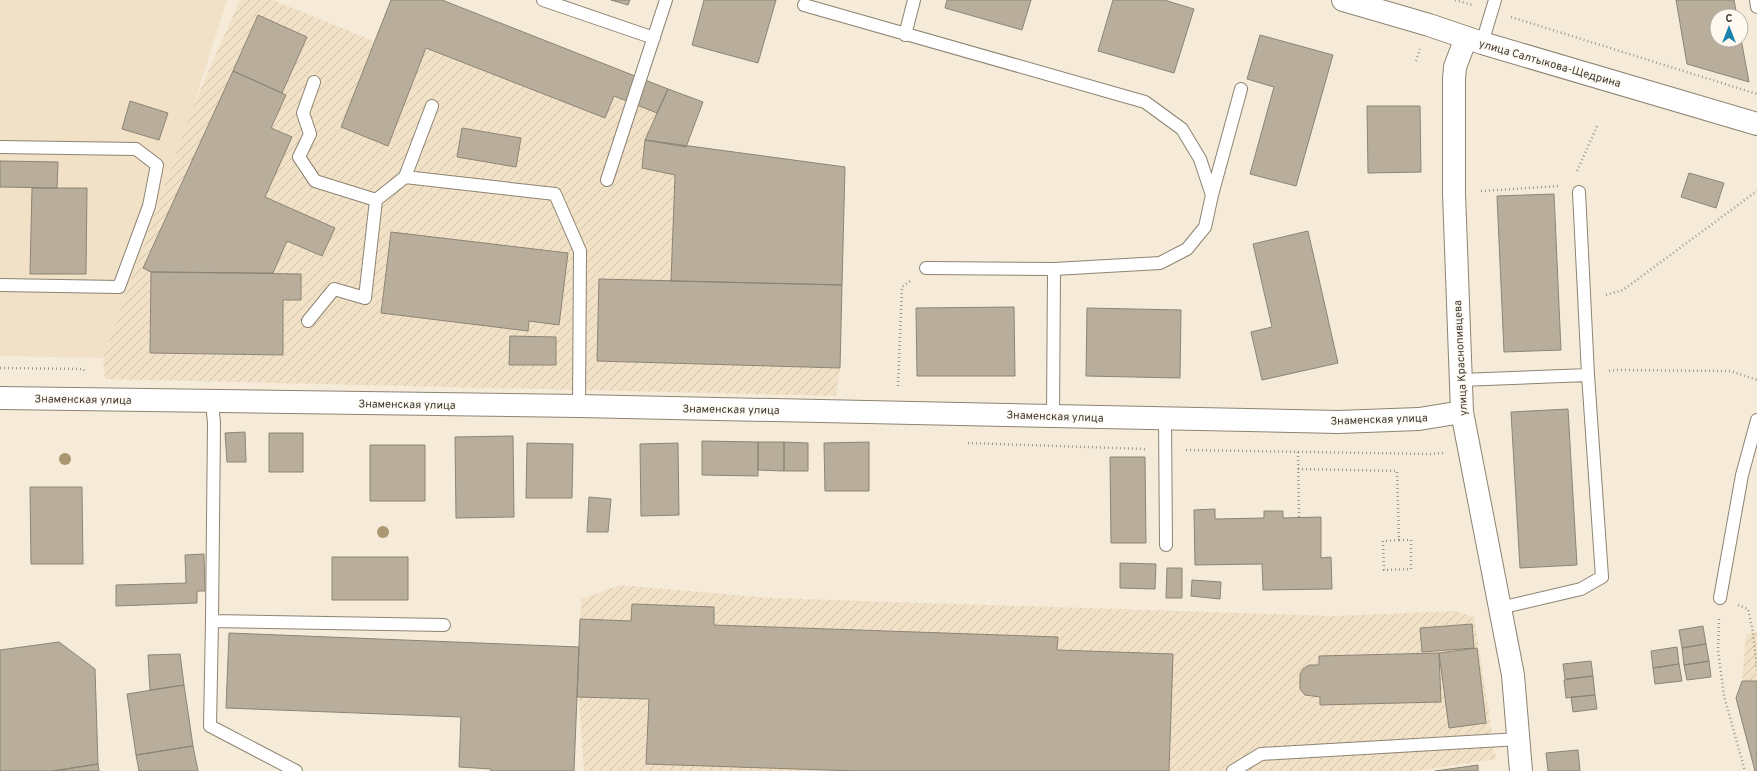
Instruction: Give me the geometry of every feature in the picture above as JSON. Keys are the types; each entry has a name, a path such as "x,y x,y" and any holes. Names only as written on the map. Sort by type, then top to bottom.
{"street":[{"name":"улица Салтыкова-Щедрина","path":"1344,0 1474,41 1757,124"},
{"name":"улица Краснопивцева","path":"1474,41 1455,67 1454,79 1454,193 1462,412 1513,675 1521,771"},
{"name":"Знаменская улица","path":"0,398 579,406 1338,422 1419,419 1462,412"}],"lane":[{"path":"543,0 654,38"},
{"path":"607,180 666,0"},
{"path":"905,35 914,0"},
{"path":"1756,0 1757,7"},
{"path":"804,5 905,35 1145,102 1182,129 1200,160 1212,195"},
{"path":"1474,41 1494,6"},
{"path":"314,82 304,113 310,134 299,157 315,181 376,200"},
{"path":"926,268 1054,269 1160,263 1187,249 1205,227 1212,195 1241,89"},
{"path":"308,321 334,289 365,298 376,200 405,176 432,106"},
{"path":"0,148 136,149 157,165 149,206 119,287 0,285"},
{"path":"405,176 555,194 580,251 579,406"},
{"path":"1500,608 1581,589 1602,577 1584,301 1575,189"},
{"path":"1053,416 1054,269"},
{"path":"1460,380 1588,375"},
{"path":"212,402 214,423 210,726 296,771"},
{"path":"1165,419 1166,545"},
{"path":"1720,598 1742,475 1757,420"},
{"path":"212,621 444,625"},
{"path":"1233,771 1261,754 1518,739"}],"path":[{"path":"1455,0 1494,6 1757,94"},
{"path":"1454,193 1575,189 1598,124"},
{"path":"1584,301 1623,290 1757,190"},
{"path":"896,412 902,287 926,268"},
{"path":"1588,375 1617,370 1731,372 1757,380"},
{"path":"1298,452 1299,518"},
{"path":"1298,469 1397,471 1399,540"},
{"path":"1399,540 1411,540 1411,569 1384,570 1383,541 1399,540"},
{"path":"1720,598 1718,650 1724,696 1745,771"},
{"path":"1748,609 1753,632 1757,670"}],"shaded area":[{"path":"0,0 227,0 194,104 103,358 0,356"},
{"path":"240,0 273,0 374,41 391,0 442,0 703,102 687,147 845,167 840,368 836,396 105,379 103,358 194,104"},
{"path":"620,585 771,598 1333,616 1455,611 1474,617 1496,759 1416,771 584,771 579,701 581,599"},
{"path":"1757,632 1757,771 1755,771 1736,698 1742,681 1746,634"}],"building":[{"path":"391,0 442,0 668,89 657,113 614,96 605,118 426,48 388,146 341,127"},
{"path":"611,0 630,0 628,5"},
{"path":"704,0 776,0 758,63 692,45"},
{"path":"947,0 1031,0 1022,30 945,8"},
{"path":"1113,0 1164,0 1194,9 1174,73 1098,51"},
{"path":"1676,0 1734,0 1736,8 1709,8 1709,48 1743,48 1749,82 1687,64"},
{"path":"258,15 307,37 282,93 233,71"},
{"path":"1260,35 1333,55 1296,186 1250,174 1274,87 1247,79"},
{"path":"233,71 286,95 271,128 292,137 265,197 335,228 322,256 287,241 273,273 151,272 143,268"},
{"path":"668,89 703,102 686,147 645,140"},
{"path":"130,101 168,113 159,140 122,129"},
{"path":"1367,106 1420,106 1421,172 1368,173"},
{"path":"462,128 521,138 516,167 457,157"},
{"path":"645,140 845,167 842,285 671,281 675,175 642,168"},
{"path":"0,161 58,162 57,188 0,187"},
{"path":"1689,173 1724,183 1716,208 1681,197"},
{"path":"32,188 87,188 86,274 30,274"},
{"path":"1554,194 1561,350 1504,352 1497,196"},
{"path":"1308,231 1338,363 1262,380 1251,332 1272,327 1253,244"},
{"path":"391,232 568,253 559,325 529,321 528,331 381,313"},
{"path":"151,272 301,274 301,300 283,300 283,355 150,353"},
{"path":"599,279 842,285 840,368 597,361"},
{"path":"1014,307 1015,376 917,376 916,308"},
{"path":"1087,308 1181,310 1180,378 1086,376"},
{"path":"510,336 556,337 556,365 509,365"},
{"path":"1568,409 1577,565 1520,568 1511,412"},
{"path":"245,432 246,462 227,462 225,433"},
{"path":"269,433 303,433 303,472 269,472"},
{"path":"513,436 514,517 456,518 455,437"},
{"path":"702,441 758,442 758,476 702,475"},
{"path":"758,442 784,442 784,471 758,470"},
{"path":"784,442 808,443 808,471 784,471"},
{"path":"869,442 869,491 825,491 824,443"},
{"path":"527,443 573,444 572,498 526,498"},
{"path":"678,443 679,515 641,516 640,444"},
{"path":"370,445 425,445 425,501 370,501"},
{"path":"1110,457 1145,457 1146,543 1111,543"},
{"path":"30,487 82,487 83,564 31,564"},
{"path":"589,497 611,499 608,532 587,532"},
{"path":"1215,509 1215,519 1264,518 1264,511 1283,511 1283,518 1321,517 1321,558 1331,557 1332,589 1263,590 1262,564 1195,565 1194,510"},
{"path":"204,554 205,591 197,591 197,603 116,606 116,585 186,583 185,555"},
{"path":"332,557 408,557 408,600 332,600"},
{"path":"1120,563 1156,564 1155,589 1120,588"},
{"path":"1167,568 1182,568 1182,598 1166,598"},
{"path":"1192,580 1221,582 1220,599 1191,596"},
{"path":"632,604 714,607 714,625 1058,637 1057,650 1173,654 1169,771 857,771 646,764 649,699 577,697 580,619 631,621"},
{"path":"1472,624 1474,648 1422,652 1420,628"},
{"path":"1703,626 1706,644 1682,648 1679,630"},
{"path":"229,633 579,647 574,771 491,771 491,769 459,767 461,717 226,708"},
{"path":"59,642 95,669 98,764 53,771 0,771 0,650"},
{"path":"1706,644 1709,661 1684,665 1682,648"},
{"path":"1677,647 1679,664 1653,668 1651,651"},
{"path":"1477,648 1486,723 1449,728 1439,653"},
{"path":"1439,653 1441,702 1320,705 1320,697 1305,695 1300,689 1300,674 1303,669 1309,665 1319,665 1319,656"},
{"path":"180,654 184,685 150,690 148,655"},
{"path":"1591,661 1593,676 1565,679 1563,664"},
{"path":"1709,661 1711,677 1687,680 1684,665"},
{"path":"1679,664 1682,681 1655,684 1653,668"},
{"path":"1593,676 1595,695 1566,698 1564,680"},
{"path":"1742,681 1757,681 1757,771 1755,771 1736,698"},
{"path":"184,685 193,746 136,755 127,694"},
{"path":"1595,695 1597,709 1573,712 1571,697"},
{"path":"193,746 198,771 139,771 136,755"},
{"path":"1578,750 1580,771 1548,771 1546,753"},
{"path":"98,764 99,771 53,771"},
{"path":"1478,765 1478,771 1435,771"}]}
